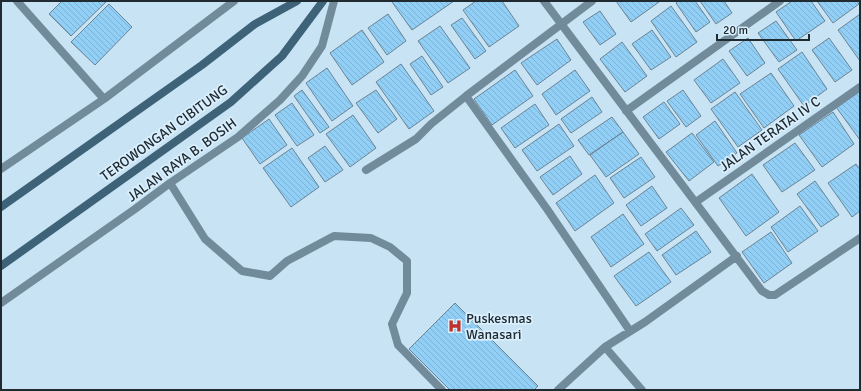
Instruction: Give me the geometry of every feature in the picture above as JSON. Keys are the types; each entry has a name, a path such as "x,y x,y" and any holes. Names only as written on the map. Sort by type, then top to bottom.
{"main road":[{"path":"1,207 202,65 255,24 297,1"},
{"name":"TEROWONGAN CIBITUNG","path":"1,266 232,102 282,56 324,1"}],"street":[{"path":"18,1 104,99"},
{"path":"1,169 104,99 234,1"},
{"name":"JALAN RAYA B. BOSIH","path":"1,303 135,210 170,183 238,137 280,100 302,76 322,46 334,1"},
{"path":"544,1 762,290 769,295 775,295 860,238"},
{"path":"366,170 416,139 431,124 466,96 592,1"},
{"path":"626,111 780,1"},
{"name":"JALAN TERATAI IV C","path":"696,202 860,86"},
{"path":"466,96 547,209 630,331"},
{"path":"170,183 205,239 242,271 270,276 287,262 334,236 371,238 390,247 407,261 407,293 392,324 398,345 442,390"},
{"path":"558,390 605,347 645,322 737,256"},
{"path":"605,347 642,390"}],"building":[{"path":"62,1 107,1 71,36 49,14"},
{"path":"454,1 412,30 392,2"},
{"path":"476,1 502,1 519,26 489,47 463,10"},
{"path":"616,1 658,1 659,2 631,22"},
{"path":"678,1 695,1 710,22 696,32 676,3"},
{"path":"700,1 724,1 732,13 716,24"},
{"path":"792,1 811,1 825,21 796,41 776,12"},
{"path":"817,1 857,1 859,4 833,23"},
{"path":"109,4 132,27 95,65 71,42"},
{"path":"671,6 697,42 676,57 651,21"},
{"path":"600,11 616,34 600,45 583,22"},
{"path":"388,14 406,41 387,55 368,28"},
{"path":"860,14 860,61 838,30"},
{"path":"462,18 486,51 475,59 451,25"},
{"path":"776,21 797,50 779,62 758,33"},
{"path":"440,26 470,68 448,83 418,41"},
{"path":"362,30 384,62 352,85 330,53"},
{"path":"652,30 671,57 651,70 632,44"},
{"path":"748,38 765,63 747,76 729,51"},
{"path":"829,38 852,70 835,82 812,50"},
{"path":"557,39 571,60 537,85 521,63"},
{"path":"622,42 647,76 625,92 600,59"},
{"path":"802,52 827,89 804,106 778,69"},
{"path":"422,56 443,87 431,95 410,64"},
{"path":"723,59 740,83 711,103 694,80"},
{"path":"401,64 434,111 409,129 376,82"},
{"path":"327,68 353,106 332,121 306,83"},
{"path":"515,70 533,96 492,125 474,99"},
{"path":"575,70 590,91 556,115 542,94"},
{"path":"771,73 794,106 764,128 740,94"},
{"path":"302,90 329,127 320,133 294,96"},
{"path":"376,90 397,119 378,133 356,103"},
{"path":"683,90 701,116 686,127 667,101"},
{"path":"735,92 762,130 738,147 711,109"},
{"path":"858,92 860,94 860,140 836,107"},
{"path":"592,97 602,112 571,133 561,119"},
{"path":"664,102 680,124 659,139 643,117"},
{"path":"292,103 314,135 297,146 275,115"},
{"path":"535,104 549,125 515,148 501,128"},
{"path":"833,112 854,144 822,167 799,135"},
{"path":"353,115 376,148 350,167 326,134"},
{"path":"612,117 623,132 589,155 578,140"},
{"path":"269,119 287,145 260,164 242,138"},
{"path":"715,121 737,153 718,166 696,135"},
{"path":"559,124 574,146 537,171 522,150"},
{"path":"623,132 639,154 606,177 590,155"},
{"path":"692,133 714,162 689,181 666,152"},
{"path":"795,143 815,170 782,192 763,165"},
{"path":"325,146 343,170 325,182 308,158"},
{"path":"292,148 319,187 291,207 263,168"},
{"path":"570,156 582,174 553,195 540,177"},
{"path":"641,157 655,177 624,198 610,178"},
{"path":"856,164 860,169 860,211 852,217 828,183"},
{"path":"752,174 779,212 746,236 719,198"},
{"path":"595,175 614,203 575,231 556,203"},
{"path":"815,181 839,215 821,227 797,194"},
{"path":"652,186 667,208 641,226 626,205"},
{"path":"800,206 818,231 788,252 771,227"},
{"path":"681,208 694,225 657,251 645,234"},
{"path":"623,214 644,244 611,267 591,237"},
{"path":"696,231 711,252 676,275 662,255"},
{"path":"771,232 792,263 764,283 742,252"},
{"path":"649,252 671,282 636,306 614,276"},
{"name":"Puskesmas Wanasari","path":"455,303 538,386 534,390 450,390 409,349"}],"place":[{"name":"Puskesmas Wanasari","path":"455,326"}]}
